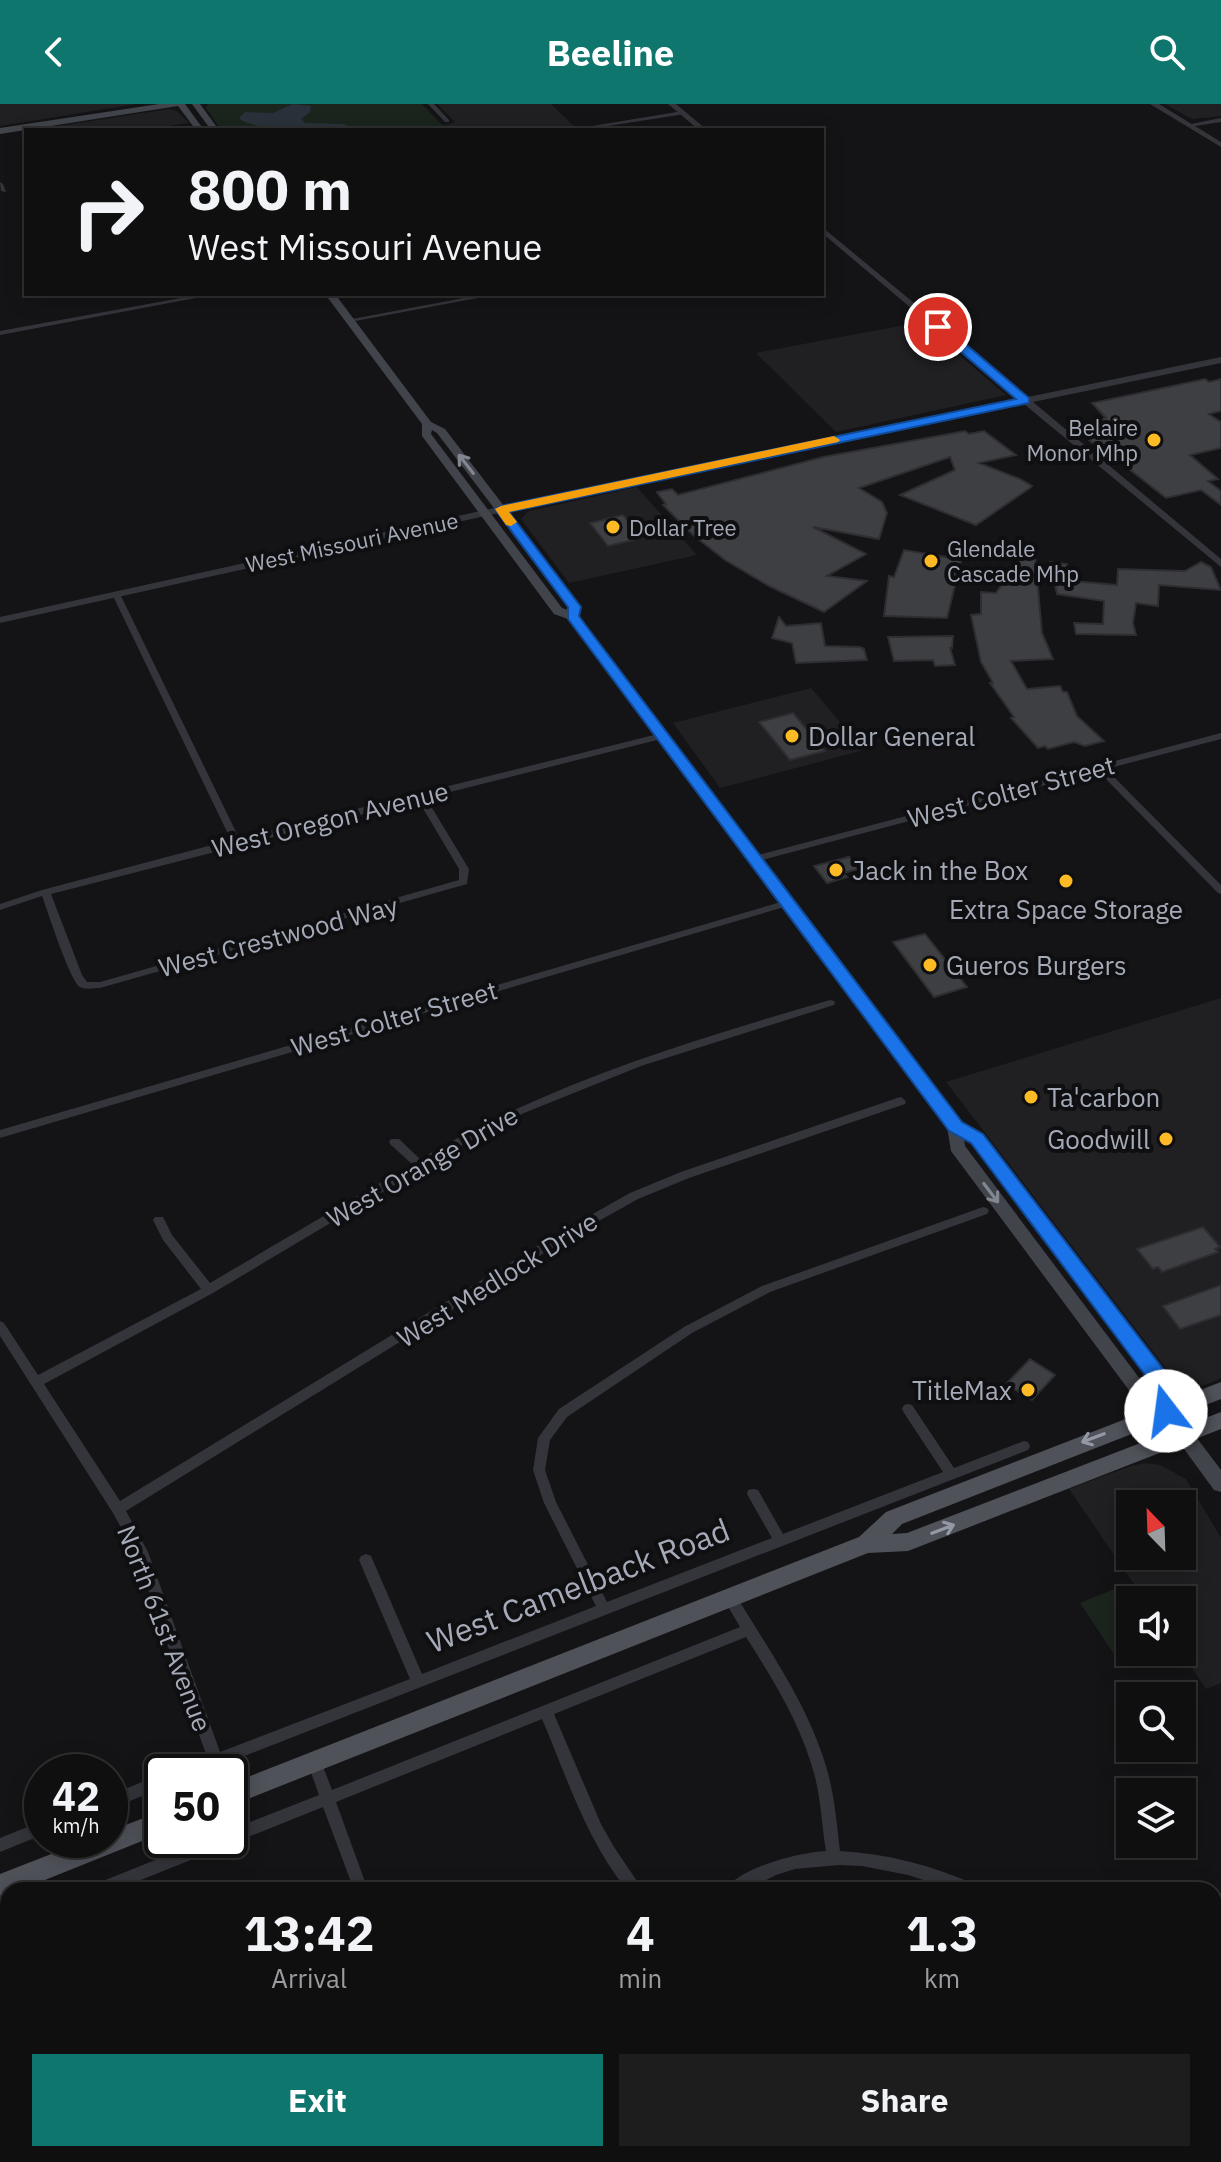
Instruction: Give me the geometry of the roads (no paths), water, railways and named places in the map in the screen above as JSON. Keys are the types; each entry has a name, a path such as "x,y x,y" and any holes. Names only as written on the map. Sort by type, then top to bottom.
{"main road":[{"path":"0,131 175,104"},
{"path":"181,104 199,128"},
{"path":"196,104 214,128"},
{"path":"332,296 427,424 441,431 575,607 572,616"},
{"path":"427,424 426,434 558,611 572,616 955,1126 957,1147 966,1160 1143,1396 1166,1411 1221,1484"},
{"name":"West Camelback Road","path":"867,1544 894,1518 999,1465 1221,1390"},
{"name":"West Camelback Road","path":"248,1788 867,1544 908,1542 1221,1420"},
{"path":"10,1882 144,1829"}],"street":[{"path":"431,104 447,121"},
{"path":"672,104 701,128"},
{"path":"1154,104 1221,145"},
{"path":"584,128 683,113"},
{"path":"1189,125 1221,120"},
{"path":"824,233 1221,564"},
{"path":"0,333 203,296"},
{"path":"350,320 485,296"},
{"name":"West Missouri Avenue","path":"0,620 501,509 1221,360"},
{"path":"116,594 236,842"},
{"name":"West Oregon Avenue","path":"0,907 45,892 236,842 662,736"},
{"name":"West Colter Street","path":"754,859 1221,736"},
{"path":"1100,768 1221,891"},
{"name":"West Crestwood Way","path":"45,892 77,976 84,985 100,985 464,882 466,876 420,795"},
{"name":"West Colter Street","path":"0,1134 788,903"},
{"name":"West Orange Drive","path":"37,1382 209,1290 420,1165 520,1110 590,1080 711,1038 830,1003"},
{"name":"West Medlock Drive","path":"118,1509 561,1237 634,1196 723,1160 901,1101"},
{"path":"395,1142 420,1165"},
{"path":"604,1609 550,1503 539,1470 544,1438 563,1413 688,1330 766,1289 983,1211"},
{"path":"159,1220 167,1237 209,1290"},
{"name":"North 61st Avenue","path":"0,1326 118,1509 155,1587 214,1754"},
{"path":"908,1409 951,1474"},
{"name":"West Camelback Road","path":"247,1754 418,1682 951,1474 999,1465 1024,1446"},
{"path":"753,1494 780,1540"},
{"path":"366,1560 418,1682"},
{"path":"730,1598 789,1695 806,1734 821,1773 834,1859"},
{"path":"248,1830 749,1630"},
{"path":"546,1711 596,1825 621,1874 628,1882"},
{"path":"314,1761 358,1882"},
{"path":"0,1845 24,1835"},
{"path":"118,1882 178,1858"},
{"path":"751,1882 795,1862 834,1859 898,1863 949,1882"}],"place":[{"name":"Belaire Monor Mhp","path":"1154,440"},
{"name":"Dollar Tree","path":"613,527"},
{"name":"Glendale Cascade Mhp","path":"931,561"},
{"name":"Dollar General","path":"792,736"},
{"name":"Jack in the Box","path":"836,870"},
{"name":"Extra Space Storage","path":"1066,881"},
{"name":"Gueros Burgers","path":"930,965"},
{"name":"Ta'carbon","path":"1031,1097"},
{"name":"Goodwill","path":"1166,1139"},
{"name":"TitleMax","path":"1028,1390"}]}
